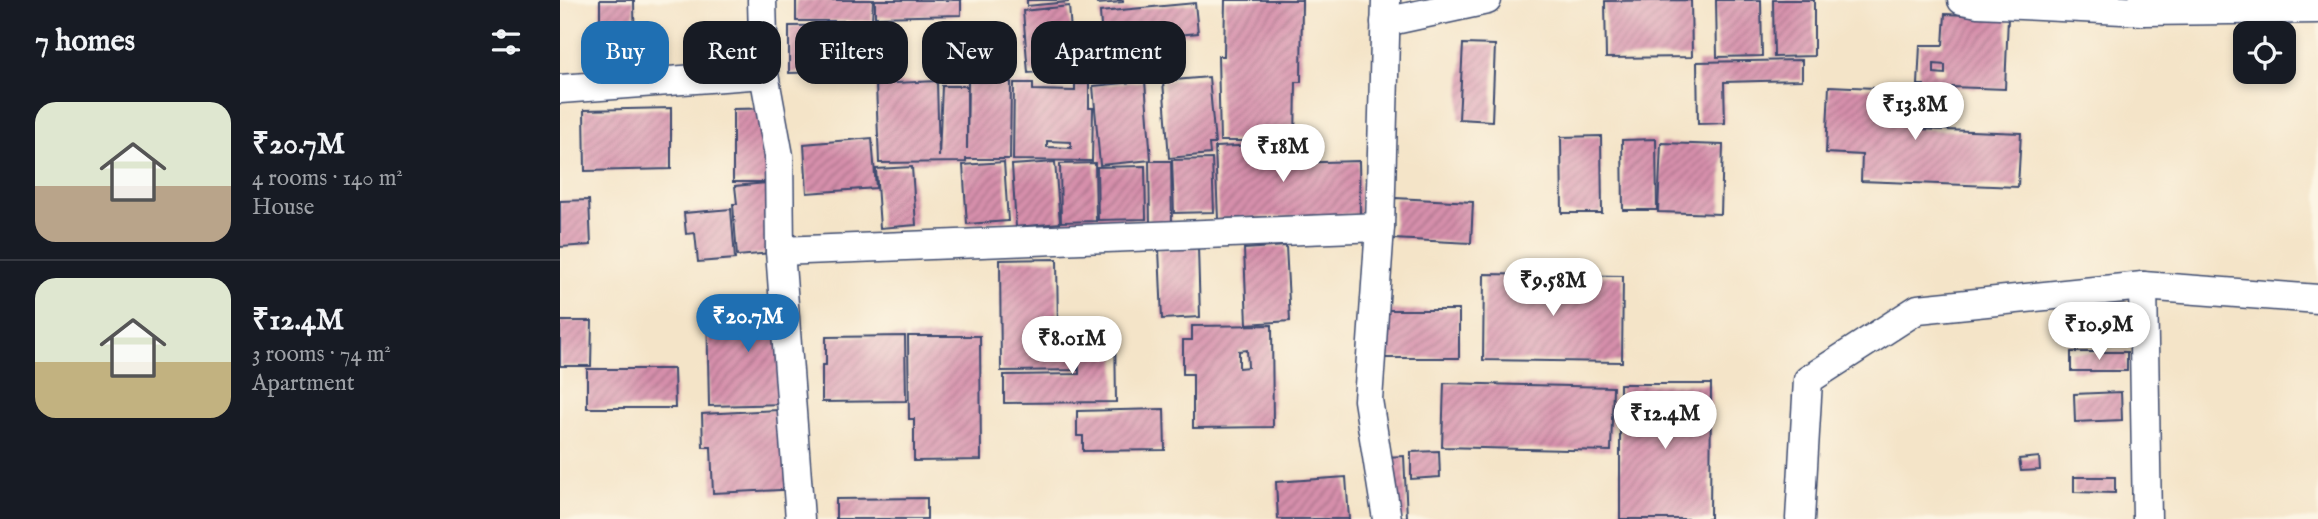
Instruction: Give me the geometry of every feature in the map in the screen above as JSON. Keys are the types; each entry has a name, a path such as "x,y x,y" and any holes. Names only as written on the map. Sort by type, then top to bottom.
{"street":[{"path":"762,0 763,21"},
{"path":"1387,519 1368,400 1380,227 1385,11 1488,0"},
{"path":"1962,0 1978,3 2318,9"},
{"path":"560,89 683,80"},
{"path":"766,84 779,156 780,251 800,519"},
{"path":"780,251 1380,227"},
{"path":"1800,519 1808,380 1918,309 2143,286 2318,299"},
{"path":"2143,286 2147,519"}],"building":[{"path":"600,0 634,0 634,21 600,21"},
{"path":"796,0 873,0 872,21 796,21"},
{"path":"875,0 961,0 961,15 875,17"},
{"path":"1027,0 1068,0 1068,2 1027,6"},
{"path":"1096,0 1123,0 1123,2 1097,4"},
{"path":"1225,0 1302,0 1301,82 1296,82 1295,141 1220,141 1218,56 1224,56"},
{"path":"1691,0 1692,57 1606,58 1605,1"},
{"path":"1716,0 1761,0 1762,56 1717,57"},
{"path":"1773,0 1814,0 1814,56 1774,57"},
{"path":"1195,3 1198,33 1186,34 1186,21 1101,21 1100,12"},
{"path":"1069,6 1070,21 1031,21 1031,73 1028,73 1023,11"},
{"path":"1945,14 2008,17 2005,89 1952,87 1951,107 1923,105 1924,85 1918,85 1920,45 1943,45","holes":["1934,64 1945,65 1945,74 1934,73"]},
{"path":"789,26 795,26 795,73 789,73"},
{"path":"1463,44 1495,45 1492,121 1459,119"},
{"path":"1802,60 1802,80 1724,82 1725,123 1698,124 1697,62"},
{"path":"1209,77 1215,144 1209,144 1210,154 1169,158 1163,84 1186,84 1186,79"},
{"path":"1031,83 1033,90 1075,91 1075,84 1089,84 1089,108 1093,108 1092,161 1013,160 1014,84","holes":["1047,141 1071,142 1071,148 1047,147"]},
{"path":"876,84 937,84 939,157 942,86 967,86 967,149 968,84 1011,84 1010,159 879,163"},
{"path":"1145,84 1151,160 1100,165 1093,86"},
{"path":"1829,86 1921,90 1920,129 2021,133 2018,187 1861,181 1862,155 1826,153"},
{"path":"671,108 671,169 585,171 584,110"},
{"path":"782,108 782,182 733,182 733,109"},
{"path":"1601,136 1602,213 1562,213 1561,137"},
{"path":"872,138 876,188 807,193 804,144"},
{"path":"1656,139 1657,210 1623,210 1622,140"},
{"path":"1661,143 1723,145 1721,214 1658,212"},
{"path":"1289,144 1289,163 1359,161 1360,214 1218,219 1215,147"},
{"path":"1212,159 1214,212 1174,213 1172,160"},
{"path":"1149,161 1171,161 1172,224 1150,225"},
{"path":"1004,162 1008,221 967,224 963,165"},
{"path":"1055,162 1060,223 1016,227 1012,165"},
{"path":"1095,163 1096,221 1061,222 1060,164"},
{"path":"1145,166 1146,219 1098,220 1097,167"},
{"path":"912,167 916,225 880,228 876,169"},
{"path":"778,182 783,252 737,256 733,204 737,204 735,186"},
{"path":"1395,198 1473,202 1471,243 1393,239"},
{"path":"589,200 591,245 560,247 560,201"},
{"path":"731,209 735,259 698,262 695,233 686,234 684,213"},
{"path":"1286,246 1290,321 1247,324 1244,249"},
{"path":"1198,247 1200,317 1162,319 1159,249"},
{"path":"1057,259 1058,331 1077,331 1077,370 1001,371 1000,260"},
{"path":"1484,274 1623,276 1622,362 1483,360"},
{"path":"786,302 788,404 709,406 707,305"},
{"path":"1379,310 1459,310 1459,358 1379,358"},
{"path":"560,321 592,321 591,366 560,366"},
{"path":"2142,321 2142,343 2067,343 2067,322"},
{"path":"1272,325 1273,427 1193,428 1193,374 1183,374 1183,340 1192,340 1192,326","holes":["1247,350 1248,367 1239,368 1239,351"]},
{"path":"1078,330 1115,330 1116,402 1004,403 1004,375 1079,374"},
{"path":"905,336 906,401 822,402 822,365 826,365 826,337"},
{"path":"908,336 980,336 981,460 914,461 914,419 909,419"},
{"path":"2071,352 2127,352 2127,371 2071,371"},
{"path":"587,369 674,369 675,408 587,408"},
{"path":"1444,383 1613,387 1611,451 1442,447"},
{"path":"1620,384 1711,384 1710,519 1620,519"},
{"path":"2121,392 2122,420 2075,422 2074,394"},
{"path":"798,409 801,489 713,493 711,447 703,447 702,414"},
{"path":"1164,409 1165,450 1083,451 1083,436 1077,436 1077,411"},
{"path":"1439,451 1440,477 1411,479 1411,452"},
{"path":"1404,456 1407,517 1388,518 1385,457"},
{"path":"2039,457 2040,470 2021,471 2019,459"},
{"path":"1346,477 1349,519 1278,519 1276,482"},
{"path":"2074,477 2115,477 2115,493 2074,492"},
{"path":"927,498 927,519 836,519 836,499"}]}
